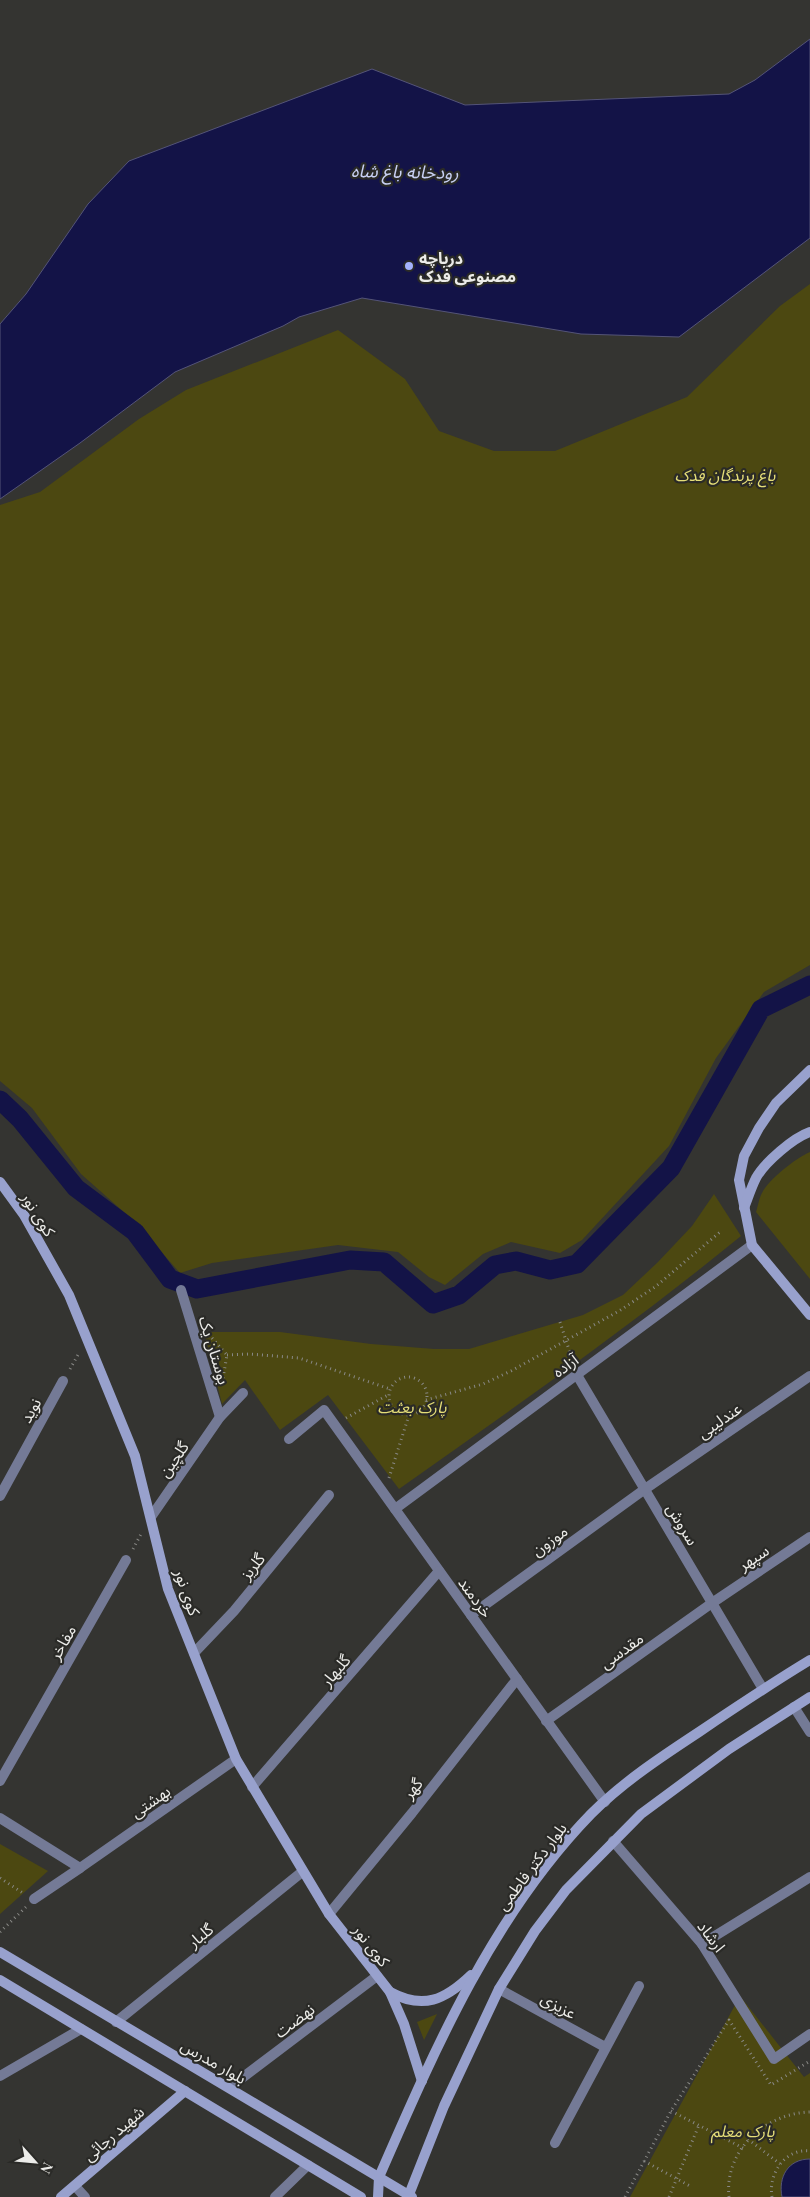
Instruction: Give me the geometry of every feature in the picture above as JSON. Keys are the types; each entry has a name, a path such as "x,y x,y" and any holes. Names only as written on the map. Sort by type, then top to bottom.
{"main road":[{"path":"810,1070 776,1103 759,1128 744,1156 739,1180 752,1245 810,1315"},
{"path":"744,1209 756,1177 767,1164 779,1153 810,1132"},
{"name":"کوی نور","path":"0,1182 24,1215 69,1295 136,1456 168,1589 236,1759 302,1872 329,1914 390,1992 404,2024 422,2081"},
{"name":"بلوار دکتر فاطمی","path":"379,2177 448,2023 508,1921 563,1846 604,1802 661,1757 810,1660"},
{"path":"410,2196 444,2106 499,1989 535,1931 566,1890 641,1814 729,1749 810,1697"},
{"name":"بلوار مدرس","path":"0,1952 410,2196"},
{"path":"390,1992 403,1999 420,2002 439,1998 458,1987 483,1963"},
{"path":"0,1980 361,2197"},
{"name":"شهید رجائی","path":"61,2197 185,2091"},
{"path":"378,2197 379,2177"}],"street":[{"name":"آزاده","path":"395,1509 752,1245"},
{"name":"بوستان یک","path":"181,1290 220,1418"},
{"name":"سروش","path":"577,1374 763,1689"},
{"name":"عندلیبی","path":"645,1489 810,1376"},
{"name":"نوید","path":"0,1496 63,1381"},
{"name":"گلچین","path":"150,1517 220,1418 242,1393"},
{"name":"خردمند","path":"289,1439 324,1410 604,1802"},
{"name":"موزون","path":"470,1615 645,1489"},
{"name":"گلریز","path":"194,1653 234,1611 329,1495"},
{"name":"سپهر","path":"712,1603 810,1537"},
{"name":"مفاخر","path":"0,1781 126,1560"},
{"name":"گلبهار","path":"252,1787 439,1571"},
{"name":"مقدسی","path":"546,1721 712,1603"},
{"name":"گهر","path":"329,1914 516,1679"},
{"path":"794,1707 810,1732"},
{"name":"بهشتی","path":"34,1899 236,1759"},
{"path":"0,1818 80,1868"},
{"name":"ارشاد","path":"613,1841 702,1944 774,2058 810,2034"},
{"name":"گلبار","path":"116,2022 302,1872"},
{"path":"702,1944 810,1877"},
{"name":"نهضت","path":"230,2088 377,1976"},
{"path":"555,2143 638,1986"},
{"name":"عزیزی","path":"499,1989 605,2047"},
{"path":"0,2076 81,2029"},
{"path":"275,2197 308,2165"},
{"path":"75,2186 85,2197"}],"path":[{"path":"426,1400 483,1384 618,1311 655,1286 720,1232"},
{"path":"560,1322 577,1374"},
{"path":"63,1381 86,1339"},
{"path":"227,1355 260,1354 299,1358 390,1389"},
{"path":"409,1376 415,1377 424,1385 426,1400 417,1413 409,1415 398,1412 393,1408 388,1395 390,1389 397,1379 409,1376"},
{"path":"334,1424 388,1395"},
{"path":"384,1494 409,1415"},
{"path":"126,1560 150,1517"},
{"path":"0,1878 34,1899 0,1932"},
{"path":"625,2197 671,2111 730,2020 771,2085 810,2061"},
{"path":"671,2111 743,2148"},
{"path":"724,2197 734,2162 748,2139 769,2122 795,2112 810,2112"},
{"path":"669,2197 699,2125"},
{"path":"748,2139 780,2164"},
{"path":"772,2197 771,2182 780,2164 793,2154 810,2151"},
{"path":"644,2161 690,2186"},
{"path":"728,2188 729,2197"}],"green space":[{"name":"باغ پرندگان فدک","path":"810,284 810,965 764,992 716,1058 669,1146 582,1240 560,1253 511,1242 483,1254 445,1285 429,1277 398,1252 338,1245 212,1263 180,1273 134,1221 81,1174 32,1108 0,1081 0,505 40,492 139,419 186,390 338,330 405,379 439,431 494,451 555,451 687,397 780,306"},
{"path":"810,1152 810,1279 756,1212 765,1187 791,1164"},
{"name":"پارک بعثت","path":"714,1194 741,1236 615,1334 399,1489 328,1395 280,1430 245,1380 222,1404 204,1332 280,1332 371,1344 434,1349 469,1349 583,1315 623,1295 692,1226"},
{"path":"0,1844 48,1871 0,1914"},
{"name":"پارک معلم","path":"740,1996 804,2077 810,2073 810,2197 630,2197"},
{"path":"437,2014 424,2040 417,2022"}],"water":[{"name":"دریاچه مصنوعی فدک","path":"810,39 810,238 679,337 581,334 362,298 299,317 283,326 175,372 80,443 0,499 0,324 26,294 88,204 129,161 372,69 465,105 729,94 755,80"},
{"path":"810,2159 810,2197 782,2197 783,2176 786,2170 796,2162"}],"waterway":[{"path":"0,1100 20,1119 76,1188 135,1232 170,1279 197,1289 350,1260 384,1262 433,1304 459,1295 495,1265 516,1261 550,1270 577,1264 671,1168 761,1009 810,985"}],"place":[{"name":"دریاچه مصنوعی فدک","path":"409,266"}],"water label":[{"name":"رودخانه باغ شاه","path":"405,171"}]}
